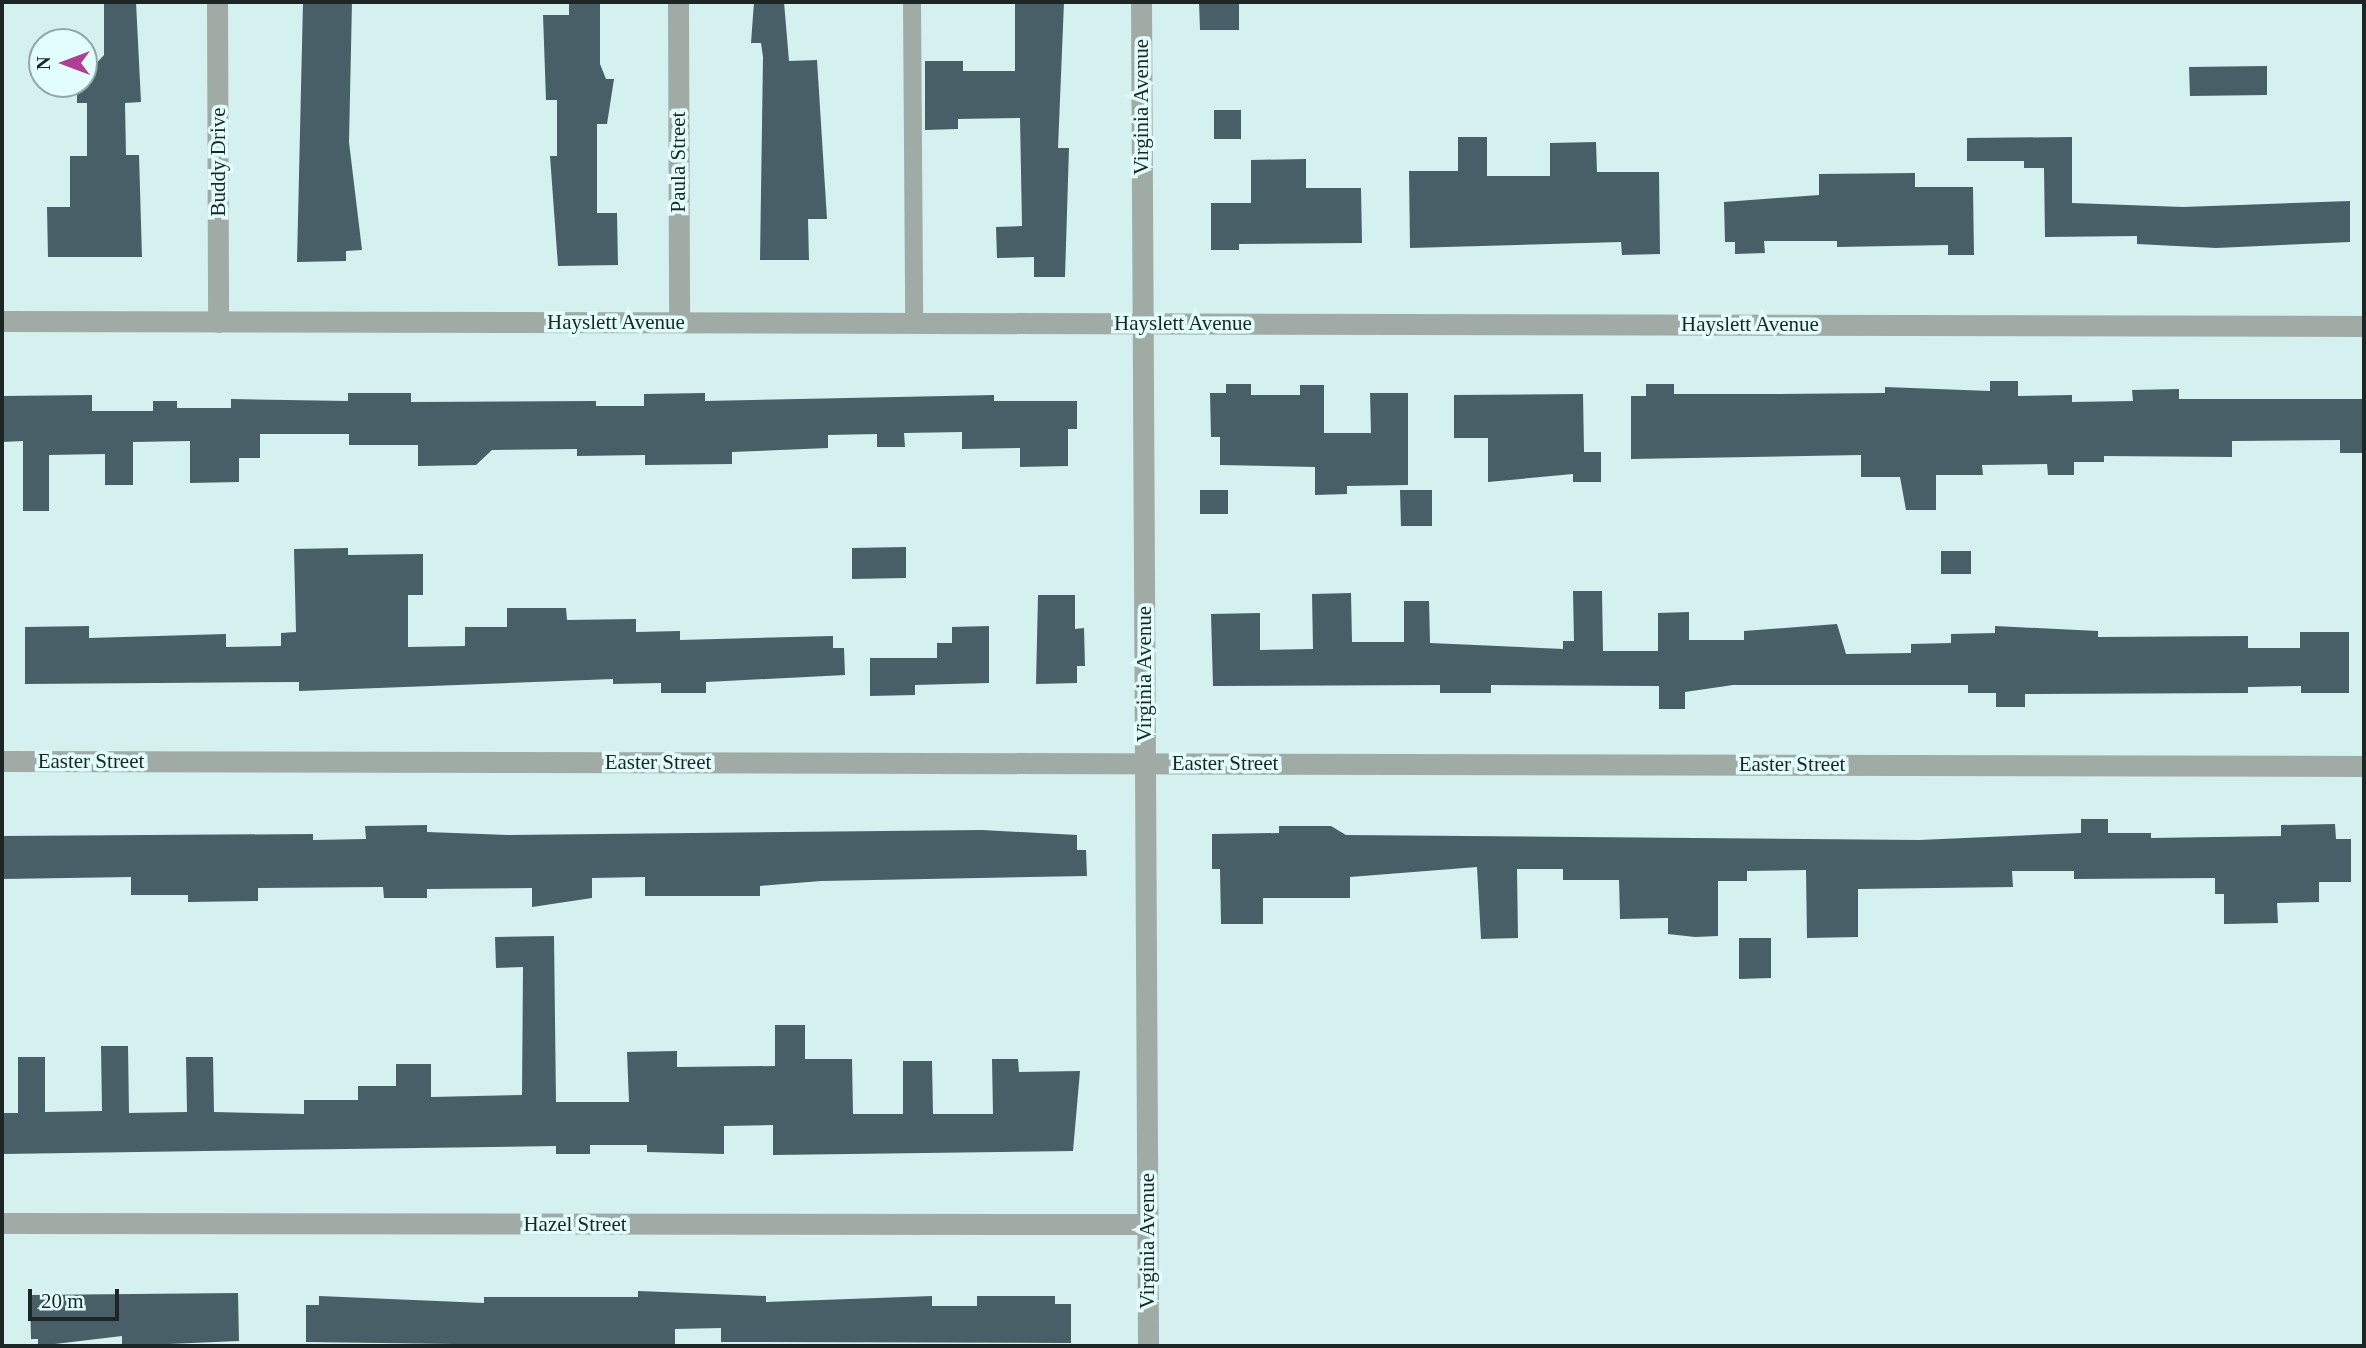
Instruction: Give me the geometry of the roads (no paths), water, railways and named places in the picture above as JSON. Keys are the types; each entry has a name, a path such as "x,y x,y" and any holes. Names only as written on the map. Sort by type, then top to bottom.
{"street":[{"name":"Buddy Drive","path":"217,2 218,321"},
{"name":"Paula Street","path":"678,2 679,322"},
{"name":"Virginia Avenue","path":"1140,2 1148,1346"},
{"name":"Hayslett Avenue","path":"2,321 2364,326"},
{"name":"Easter Street","path":"2,761 2364,766"},
{"name":"Hazel Street","path":"2,1223 1147,1224"}],"lane":[{"path":"912,2 914,322"}]}
